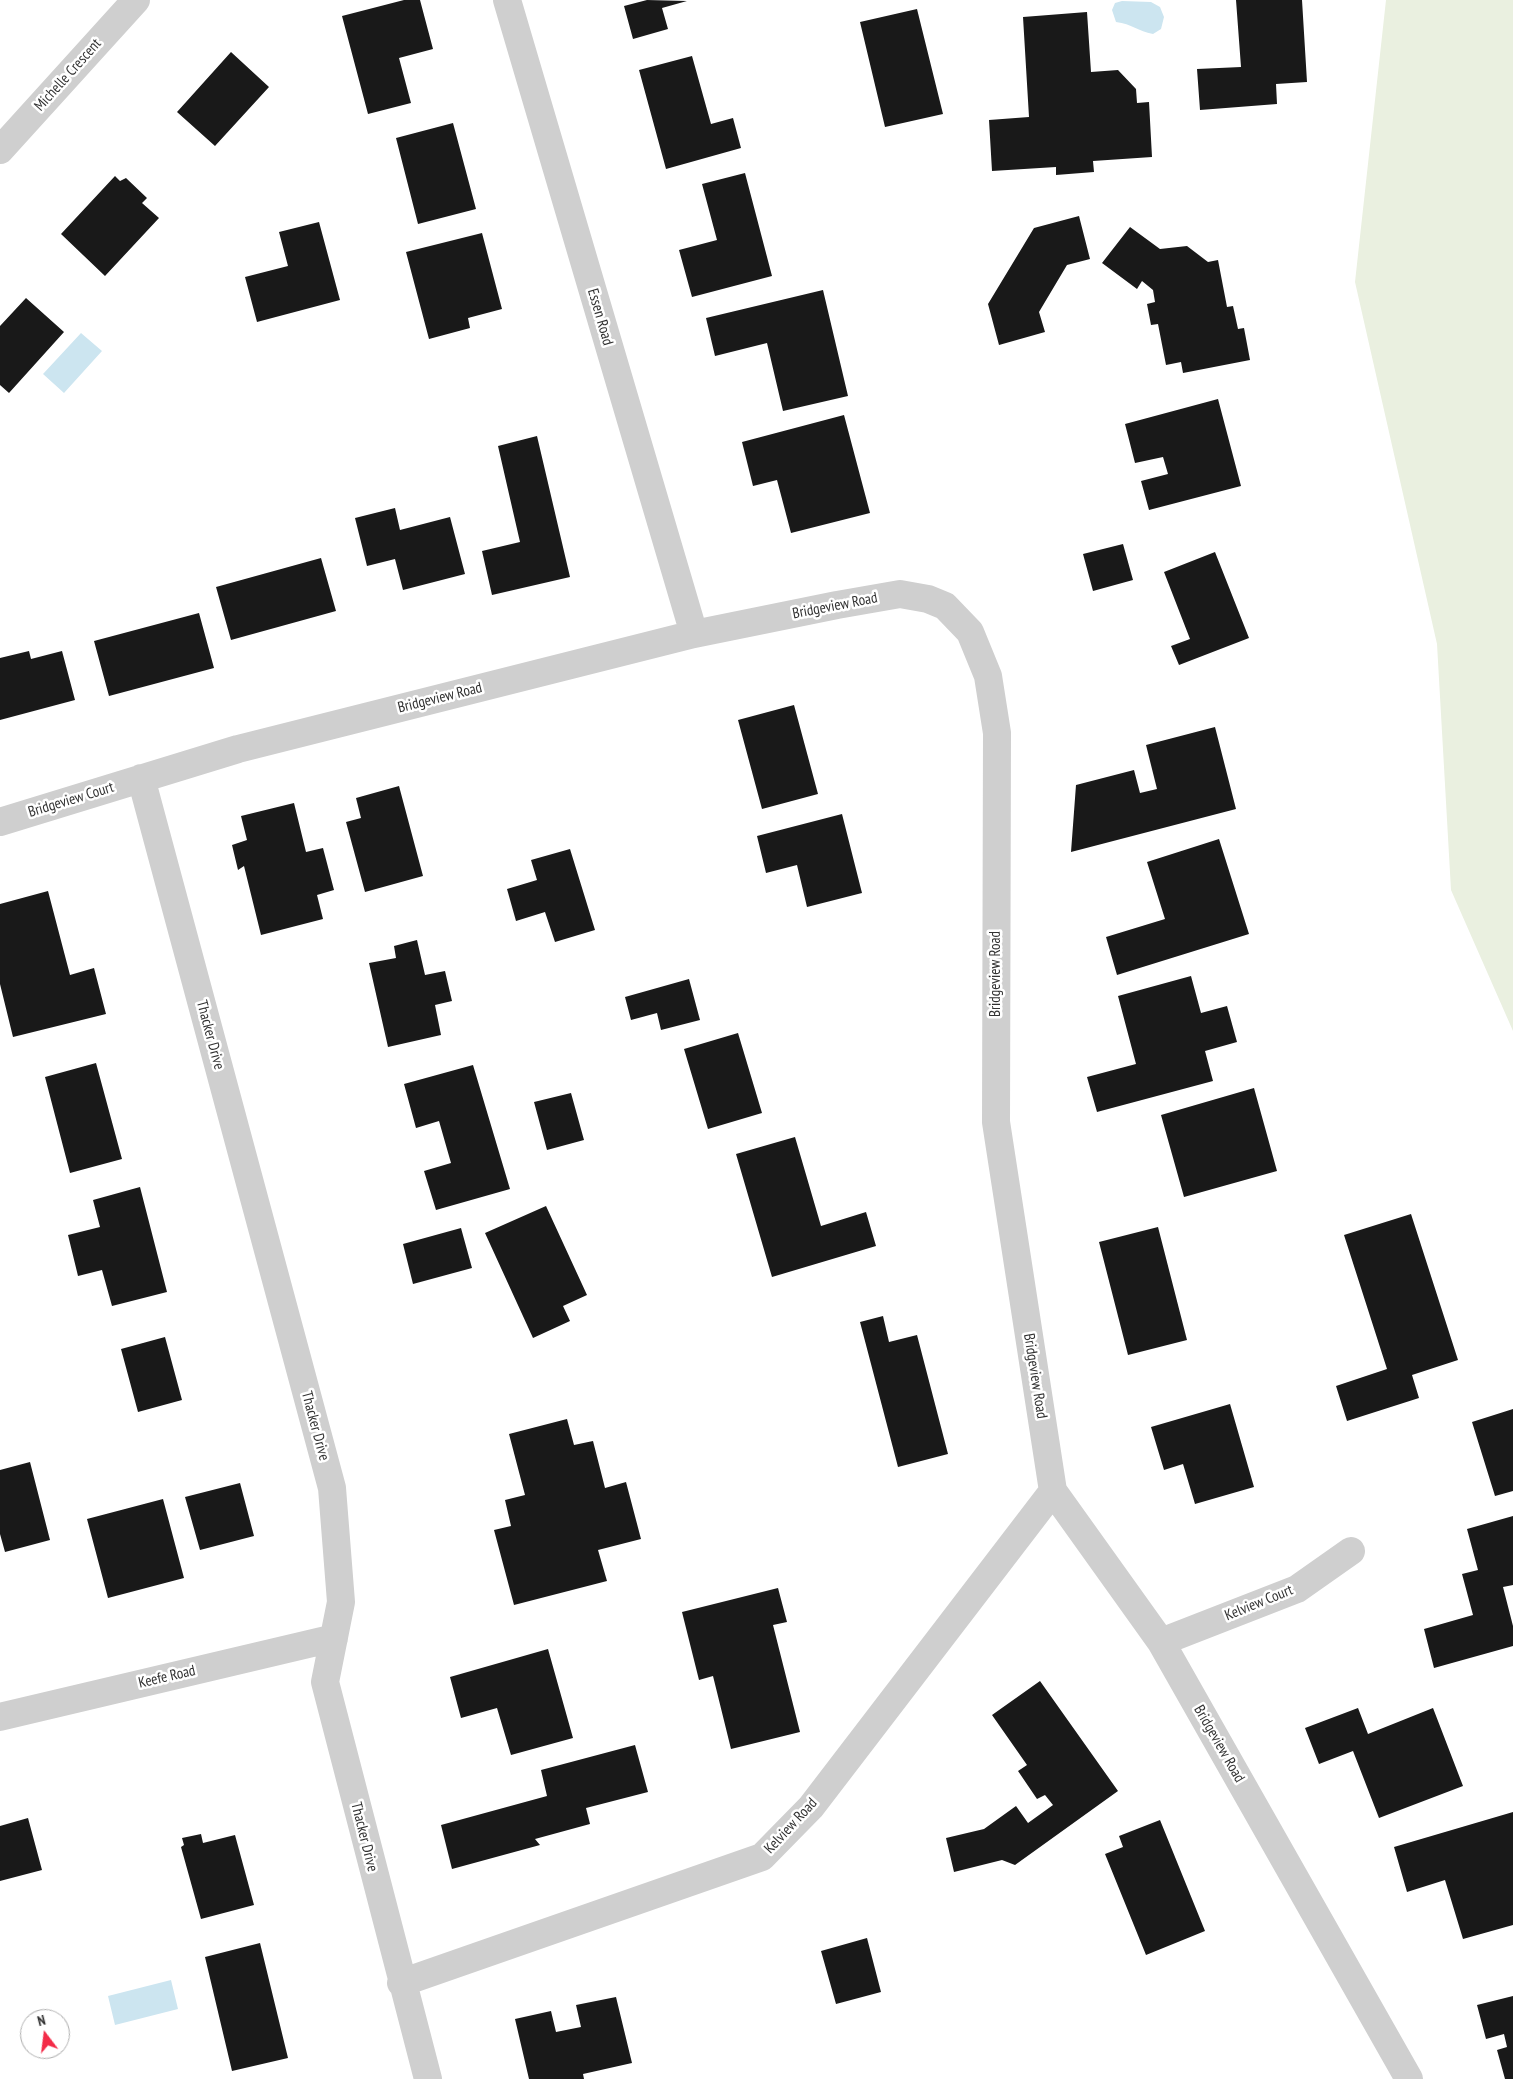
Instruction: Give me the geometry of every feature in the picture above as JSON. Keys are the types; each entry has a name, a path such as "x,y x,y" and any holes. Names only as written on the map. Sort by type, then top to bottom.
{"street":[{"name":"Michelle Crescent","path":"0,150 136,0"},
{"name":"Essen Road","path":"507,0 694,634"},
{"name":"Bridgeview Road","path":"142,778 238,748 694,634 837,604 900,594 928,599 945,606 970,632 988,676 997,733 996,1122 1053,1491 1160,1642 1409,2079"},
{"name":"Bridgeview Court","path":"0,822 142,778"},
{"name":"Thacker Drive","path":"142,778 332,1488 341,1602 325,1682 401,1983 428,2079"},
{"name":"Kelview Road","path":"401,1983 762,1857 811,1807 1053,1491"},
{"name":"Kelview Court","path":"1160,1642 1297,1589 1351,1551"},
{"name":"Keefe Road","path":"0,1717 334,1638"}],"green space":[{"path":"1386,0 1513,0 1513,1031 1451,890 1437,644 1355,282"}],"water":[{"path":"1122,1 1151,2 1160,7 1164,17 1161,29 1153,34 1116,22 1112,10 1115,3"},
{"path":"81,333 102,351 64,393 43,374"},
{"path":"171,1980 178,2009 115,2025 108,1996"}],"building":[{"path":"404,0 420,0 433,49 399,58 411,103 368,114 342,16"},
{"path":"647,0 687,1 662,8 668,29 633,39 624,6"},
{"path":"1236,0 1302,0 1307,82 1276,84 1277,104 1200,110 1197,69 1241,67"},
{"path":"917,9 943,114 885,127 860,22"},
{"path":"1087,12 1091,72 1118,70 1136,89 1137,103 1149,102 1152,157 1093,161 1094,172 1056,175 1056,167 992,171 989,120 1029,117 1023,17"},
{"path":"231,52 269,87 215,146 177,112"},
{"path":"692,56 711,124 733,118 741,148 666,169 639,70"},
{"path":"453,123 476,209 418,224 396,138"},
{"path":"745,173 772,276 692,297 679,250 717,240 702,184"},
{"path":"115,176 120,181 126,178 147,198 142,203 159,218 105,276 61,234"},
{"path":"1079,216 1090,259 1067,265 1039,312 1045,332 999,345 988,304 1034,228"},
{"path":"319,222 340,300 257,322 245,277 288,266 279,232"},
{"path":"1130,227 1160,249 1187,246 1208,262 1218,260 1227,307 1233,306 1238,329 1244,328 1250,360 1183,373 1181,362 1166,365 1158,324 1151,325 1147,304 1155,302 1153,290 1142,281 1137,289 1102,263"},
{"path":"482,233 502,309 468,318 470,328 429,339 406,252"},
{"path":"823,290 848,396 783,411 767,343 715,356 706,318"},
{"path":"26,298 64,332 9,393 0,385 0,326"},
{"path":"1218,399 1241,486 1149,510 1141,481 1168,474 1163,457 1135,463 1125,424"},
{"path":"844,415 870,513 791,533 777,480 753,486 742,442"},
{"path":"537,436 570,577 492,595 482,551 520,542 498,446"},
{"path":"395,508 400,530 450,517 465,574 403,590 395,559 367,566 355,518"},
{"path":"1123,544 1133,580 1093,591 1083,554"},
{"path":"1215,552 1249,638 1179,665 1171,646 1190,639 1164,572"},
{"path":"321,558 336,611 231,640 216,587"},
{"path":"199,613 214,668 109,696 94,641"},
{"path":"29,651 31,659 62,651 75,700 0,720 0,658"},
{"path":"794,705 818,794 762,809 738,720"},
{"path":"1215,727 1236,809 1071,852 1076,785 1134,770 1140,793 1157,789 1146,745"},
{"path":"399,786 423,876 365,892 346,822 361,818 356,798"},
{"path":"294,803 306,852 323,848 334,890 317,895 323,919 261,935 244,866 238,870 232,845 247,840 241,816"},
{"path":"842,814 862,893 807,907 797,865 766,873 757,836"},
{"path":"1219,839 1249,934 1117,975 1106,937 1165,919 1147,862"},
{"path":"570,849 595,930 555,942 545,912 516,921 507,889 537,880 531,860"},
{"path":"48,891 70,975 94,968 106,1014 13,1037 0,984 0,904"},
{"path":"417,940 425,975 445,971 452,1001 435,1005 441,1035 388,1047 369,963 396,958 394,946"},
{"path":"1191,976 1201,1013 1227,1006 1237,1042 1205,1051 1213,1081 1097,1112 1087,1077 1136,1064 1118,996"},
{"path":"689,979 700,1020 661,1030 657,1013 631,1020 625,997"},
{"path":"738,1033 762,1113 708,1129 684,1049"},
{"path":"96,1063 122,1159 70,1173 45,1077"},
{"path":"473,1065 510,1189 436,1210 424,1171 451,1163 439,1121 416,1128 404,1084"},
{"path":"1254,1088 1277,1171 1184,1197 1161,1115"},
{"path":"571,1093 584,1140 547,1150 534,1102"},
{"path":"795,1137 821,1226 866,1212 876,1246 772,1277 736,1154"},
{"path":"140,1187 167,1292 112,1306 102,1270 78,1276 68,1235 100,1227 93,1200"},
{"path":"546,1206 587,1295 563,1306 570,1321 533,1338 485,1233"},
{"path":"1411,1214 1458,1360 1412,1375 1419,1398 1347,1421 1336,1386 1387,1369 1344,1235"},
{"path":"1158,1227 1187,1340 1128,1355 1099,1242"},
{"path":"461,1228 472,1268 413,1284 403,1244"},
{"path":"883,1316 889,1342 917,1335 948,1454 898,1467 860,1322"},
{"path":"165,1337 182,1400 138,1412 121,1349"},
{"path":"1230,1404 1254,1487 1195,1504 1183,1464 1164,1470 1151,1427"},
{"path":"1513,1409 1513,1491 1495,1496 1472,1422"},
{"path":"567,1419 574,1445 593,1441 605,1488 626,1482 641,1539 598,1550 607,1581 514,1605 494,1530 511,1526 505,1500 525,1495 509,1434"},
{"path":"30,1462 50,1540 5,1552 0,1534 0,1470"},
{"path":"240,1483 254,1536 200,1550 185,1497"},
{"path":"163,1499 184,1578 108,1598 87,1519"},
{"path":"1513,1516 1513,1585 1503,1587 1513,1626 1513,1646 1434,1668 1424,1629 1473,1615 1462,1574 1478,1570 1467,1529"},
{"path":"778,1588 787,1622 773,1625 800,1732 731,1749 713,1676 699,1680 682,1612"},
{"path":"548,1649 573,1738 511,1755 497,1708 461,1718 450,1677"},
{"path":"1040,1681 1118,1791 1015,1865 1002,1860 954,1872 946,1838 984,1829 1016,1806 1028,1823 1053,1805 1045,1795 1037,1799 1018,1771 1027,1765 992,1715"},
{"path":"1358,1708 1368,1734 1433,1708 1463,1786 1379,1818 1353,1751 1319,1764 1305,1728"},
{"path":"635,1745 648,1792 586,1808 590,1824 535,1839 540,1845 452,1869 441,1825 547,1796 541,1770"},
{"path":"1513,1812 1513,1925 1463,1939 1445,1880 1407,1892 1394,1847"},
{"path":"28,1818 42,1870 0,1881 0,1826"},
{"path":"1160,1820 1205,1931 1146,1955 1105,1854 1123,1847 1119,1836"},
{"path":"201,1834 203,1843 235,1835 254,1905 201,1919 181,1847 184,1845 182,1838"},
{"path":"867,1938 881,1992 836,2004 821,1951"},
{"path":"260,1943 288,2058 232,2071 205,1957"},
{"path":"1513,1996 1513,2079 1505,2079 1497,2050 1507,2047 1504,2034 1486,2039 1477,2005"},
{"path":"616,1997 632,2063 583,2074 584,2079 529,2079 515,2019 551,2011 556,2032 581,2027 576,2005"}]}
